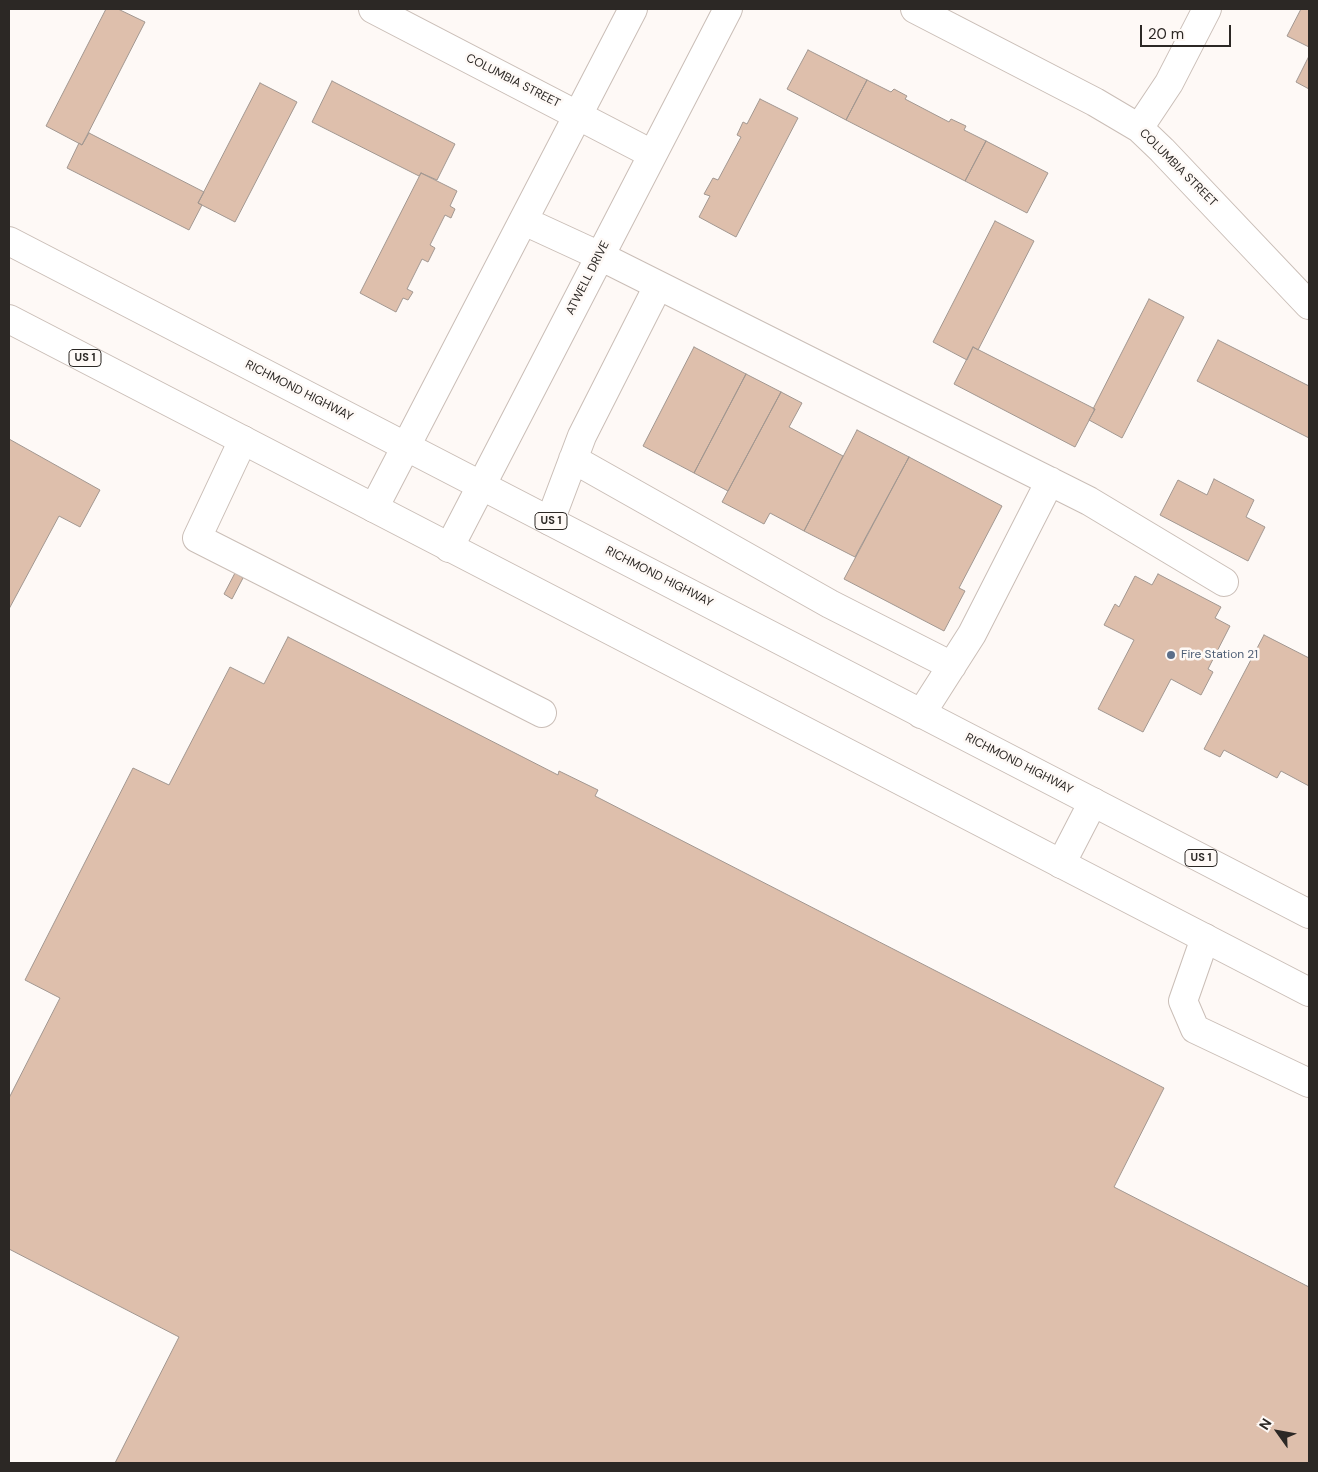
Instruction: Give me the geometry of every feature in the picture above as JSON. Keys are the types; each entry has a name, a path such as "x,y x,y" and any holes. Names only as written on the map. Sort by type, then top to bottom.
{"main road":[{"name":"COLUMBIA STREET","path":"372,9 652,154"},
{"path":"374,508 633,9"},
{"name":"ATWELL DRIVE","path":"449,548 728,9"},
{"name":"COLUMBIA STREET","path":"915,9 1095,102 1139,128 1309,304"},
{"path":"1139,128 1169,83 1207,9"},
{"path":"524,221 600,256 823,370 1089,501 1224,582"},
{"name":"RICHMOND HIGHWAY","path":"9,241 1309,914"},
{"path":"550,521 582,436 658,286"},
{"name":"US 1","path":"9,319 1309,992"},
{"path":"243,440 197,538 542,713"},
{"path":"573,459 830,604 952,666"},
{"path":"921,714 972,634 1050,481"},
{"path":"1061,864 1093,802"},
{"path":"1205,938 1183,1001 1196,1029 1309,1084"}],"building":[{"path":"106,9 118,9 145,22 82,145 46,126"},
{"path":"1301,9 1309,9 1309,47 1287,36"},
{"path":"808,50 867,80 846,120 787,89"},
{"path":"1309,56 1309,89 1296,82"},
{"path":"867,80 891,92 894,89 907,96 905,99 949,122 951,119 966,126 964,130 986,141 965,181 846,120"},
{"path":"332,81 455,144 437,180 421,173 419,176 312,122"},
{"path":"260,83 297,102 235,222 198,203"},
{"path":"760,99 798,118 736,237 699,217 710,196 704,194 713,178 718,180 741,137 737,135 743,122 747,124"},
{"path":"89,133 204,192 198,203 202,205 189,230 67,168 79,143 82,145"},
{"path":"986,141 1048,173 1027,213 965,181"},
{"path":"421,173 457,191 450,206 455,209 451,218 445,215 430,245 435,248 428,262 422,259 407,289 413,292 408,300 403,298 396,312 360,293"},
{"path":"995,221 1034,241 978,350 973,347 967,360 933,342"},
{"path":"1149,299 1184,317 1122,438 1089,420"},
{"path":"1218,340 1309,386 1309,438 1197,381"},
{"path":"694,347 746,374 694,473 643,446"},
{"path":"973,347 1095,409 1075,447 954,384"},
{"path":"746,374 781,392 728,491 694,473"},
{"path":"781,392 802,403 789,427 843,456 804,531 770,513 764,524 722,502"},
{"path":"857,430 909,457 855,557 804,531"},
{"path":"9,439 100,490 80,527 59,516 9,609"},
{"path":"909,457 1002,506 959,588 965,591 944,631 844,579"},
{"path":"1214,479 1254,500 1246,517 1265,527 1248,561 1160,515 1178,480 1207,495"},
{"path":"235,573 243,578 232,599 224,594"},
{"name":"Fire Station 21","path":"1158,574 1221,607 1215,618 1230,626 1208,669 1213,672 1201,695 1171,679 1143,732 1098,709 1134,640 1104,625 1115,604 1119,607 1135,576 1152,585"},
{"path":"1264,635 1309,658 1309,786 1281,771 1277,778 1224,750 1220,757 1204,749"},
{"path":"288,637 558,775 559,771 598,790 595,796 1164,1088 1114,1187 1309,1287 1309,1463 115,1463 179,1337 9,1249 9,1098 60,998 25,980 133,768 169,785 230,667 264,684"}],"place":[{"name":"Fire Station 21","path":"1171,655"}]}
